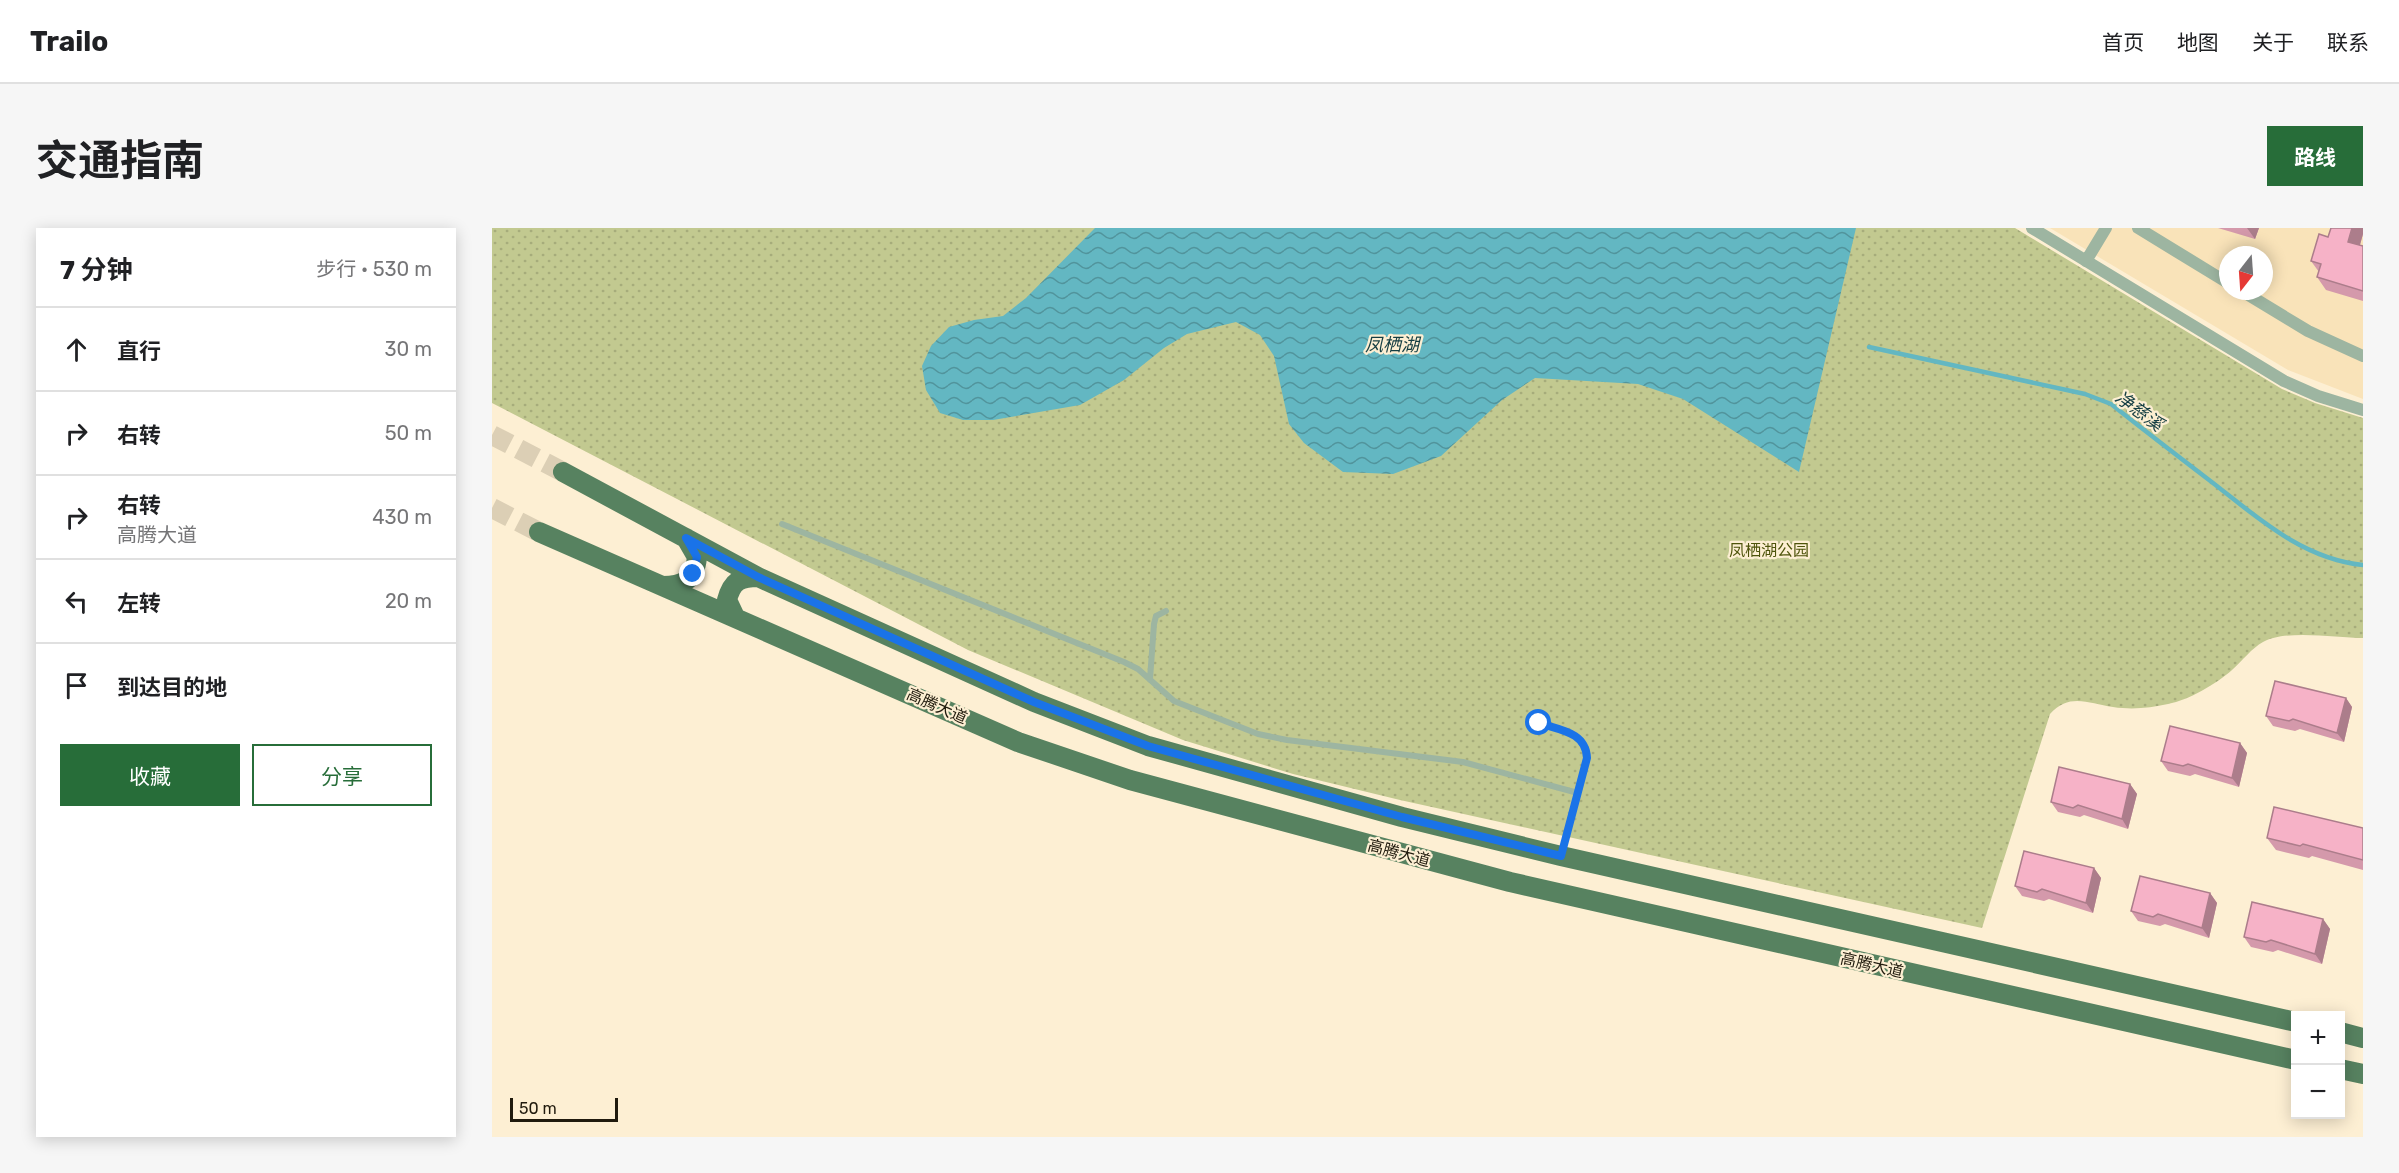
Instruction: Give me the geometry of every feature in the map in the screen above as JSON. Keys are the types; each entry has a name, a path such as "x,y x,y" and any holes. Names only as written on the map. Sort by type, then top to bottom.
{"main road":[{"path":"562,471 758,577 1034,702 1148,746 1402,817 1561,856 2291,1021"},
{"name":"高腾大道","path":"539,532 1018,742 1130,780 1510,882 2291,1058"},
{"path":"663,586 678,586 687,582 693,574 697,557 686,538"},
{"path":"735,617 727,600 730,590 735,582 743,577 758,577"},
{"path":"2345,1033 2363,1038"},
{"path":"2345,1071 2363,1074"}],"street":[{"path":"2031,228 2284,381 2318,396 2363,410"},
{"path":"2086,261 2106,228"},
{"path":"2138,228 2219,278"},
{"path":"2257,300 2308,331 2363,356"}],"lane":[{"path":"782,524 1124,662 1150,679 1174,701 1258,734 1287,740 1463,762 1578,793"},
{"path":"1150,679 1154,624 1156,616 1166,611"},
{"path":"1539,723 1578,736 1587,746 1587,758 1561,856"}],"shaded area":[{"path":"2050,228 2363,228 2363,399 2288,370"}],"green space":[{"name":"凤栖湖公园","path":"492,228 2015,228 2282,389 2315,403 2363,418 2363,638 2298,635 2273,638 2251,651 2218,681 2185,699 2168,704 2127,708 2072,701 2057,707 2050,714 1982,928 1400,800 1293,774 1183,740 968,650 492,403"}],"water":[{"name":"凤栖湖","path":"1095,228 1856,228 1799,472 1683,399 1638,384 1535,378 1502,400 1441,456 1393,474 1343,472 1304,443 1289,424 1274,356 1260,335 1236,322 1187,334 1164,348 1124,380 1080,405 993,420 963,420 940,413 926,390 922,366 931,346 949,327 974,320 1003,316 1026,298"}],"building":[{"path":"2331,228 2352,228 2348,242 2363,246 2363,291 2317,277 2321,264 2311,261 2319,234 2328,237"},
{"path":"2275,681 2346,698 2337,733 2293,719 2289,721 2266,716"},
{"path":"2170,726 2240,743 2232,778 2188,764 2183,766 2161,761"},
{"path":"2059,767 2130,784 2122,819 2078,805 2073,808 2051,802"},
{"path":"2274,807 2363,828 2363,860 2303,844 2300,846 2267,838"},
{"path":"2024,851 2094,868 2086,903 2042,889 2037,892 2015,886"},
{"path":"2140,876 2210,893 2202,928 2158,914 2153,917 2131,911"},
{"path":"2252,902 2323,919 2315,954 2271,940 2266,942 2244,937"}],"waterway":[{"name":"净慈溪","path":"1869,347 2085,394 2111,404 2282,535 2321,555 2363,565"}],"tunnel":[{"path":"492,435 563,472"},
{"path":"492,508 539,532"}],"route":[{"path":"693,574 697,557 686,538 758,577 1034,702 1148,746 1402,817 1561,856 1587,758 1587,746 1578,736 1539,723"}]}
